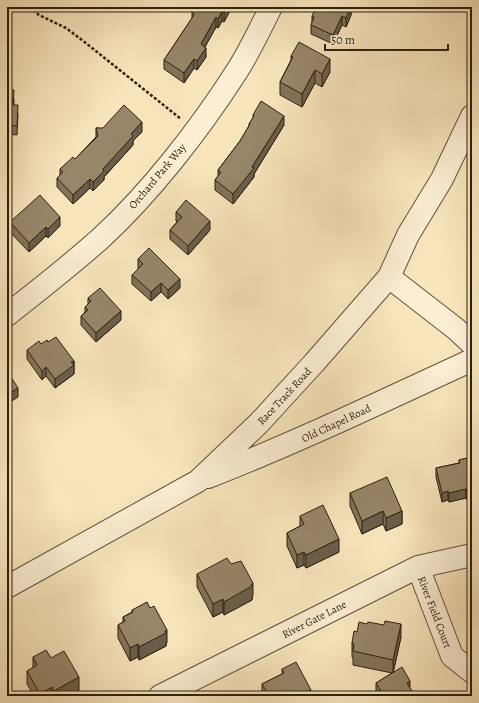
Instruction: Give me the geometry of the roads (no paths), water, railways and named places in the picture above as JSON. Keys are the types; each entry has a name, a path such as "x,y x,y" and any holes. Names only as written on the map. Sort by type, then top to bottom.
{"street":[{"name":"Orchard Park Way","path":"7,315 57,276 101,238 134,205 170,164 236,73 271,7"},
{"name":"Race Track Road","path":"7,587 198,481 259,423 314,364 389,277 408,235 442,179 472,116"},
{"path":"389,277 456,329 472,344"},
{"name":"Old Chapel Road","path":"198,481 256,459 472,360"},
{"name":"River Gate Lane","path":"160,696 418,567 472,555"},
{"name":"River Field Court","path":"418,567 452,656 472,672"}]}
